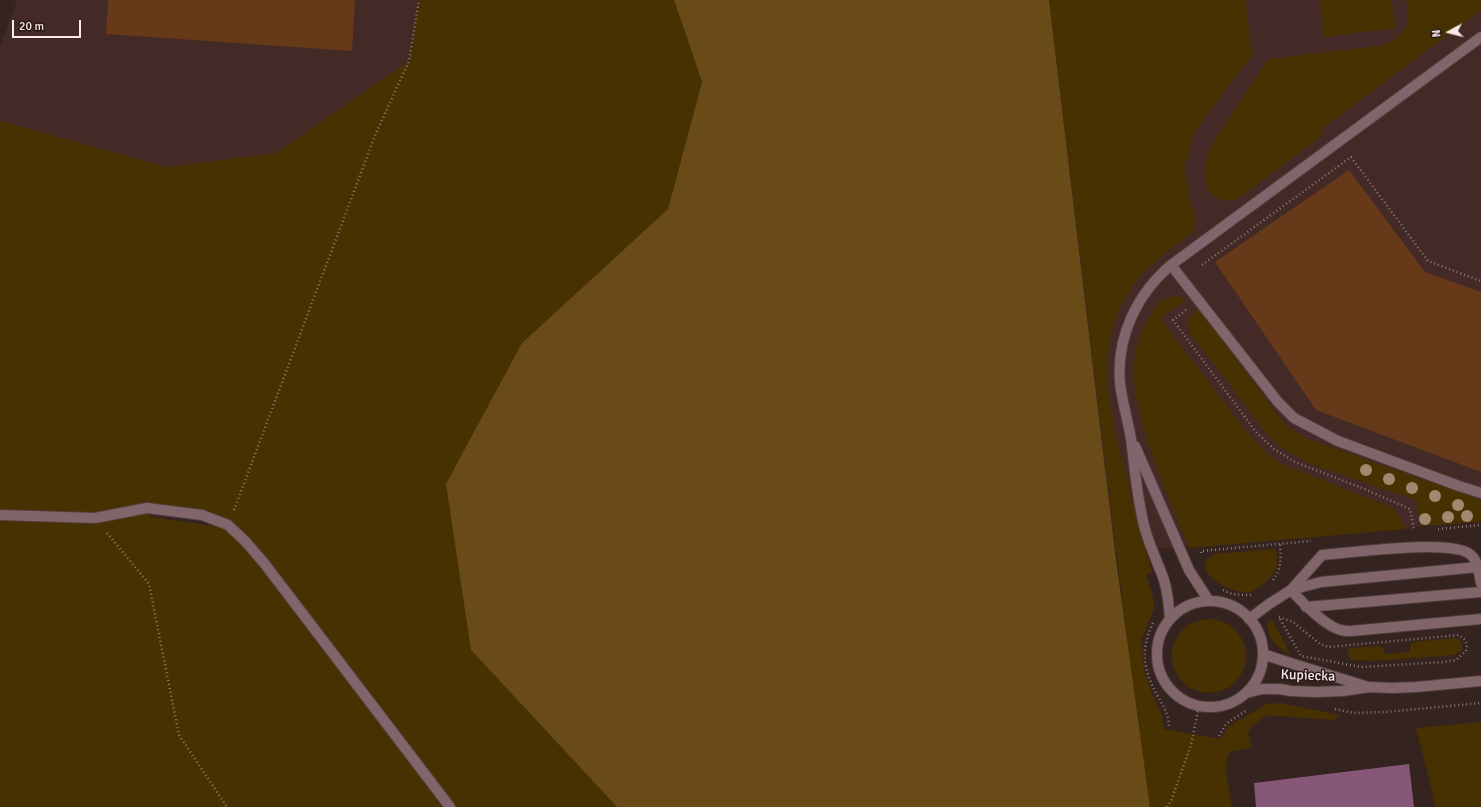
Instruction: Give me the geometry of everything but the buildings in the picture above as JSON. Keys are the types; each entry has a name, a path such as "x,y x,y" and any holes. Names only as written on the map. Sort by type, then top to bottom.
{"street":[{"path":"1170,619 1168,598 1164,581 1145,531 1139,504 1131,437 1120,383 1122,347 1133,313 1152,283 1171,265 1481,37"},
{"path":"1171,265 1278,402 1294,418 1338,441 1481,493"},
{"path":"1131,437 1188,570 1209,601"},
{"path":"0,515 95,518 147,508 202,515 228,525 246,542 264,563 450,807"},
{"path":"1249,619 1291,590 1322,555 1414,546 1456,549 1471,554 1478,567 1481,583"},
{"path":"1291,590 1321,582 1478,567"},
{"path":"1291,590 1306,607 1333,627 1341,630 1358,630 1481,619"},
{"path":"1306,607 1481,592"},
{"path":"1209,601 1220,602 1231,606 1249,619 1259,636 1263,654 1259,675 1246,693 1234,702 1221,706 1199,706 1185,701 1173,693 1164,681 1159,667 1157,653 1162,632 1170,619 1188,606 1209,601"},
{"name":"Kupiecka","path":"1263,654 1298,667 1322,672 1369,687"},
{"name":"Kupiecka","path":"1246,693 1262,689 1280,688 1291,691 1316,692 1342,691 1369,687 1410,687 1481,681"}],"path":[{"path":"228,525 376,133 409,61 419,0"},
{"path":"1198,269 1351,157 1428,261 1481,281"},
{"path":"95,518 149,584 179,735 227,807"},
{"path":"1200,558 1201,551 1280,544 1280,570 1269,584"},
{"path":"1218,587 1228,593 1239,595 1252,595 1256,593"},
{"path":"1279,617 1293,622 1320,644 1328,647 1459,635 1465,640 1467,646 1466,651 1456,660 1379,667 1354,666 1301,656 1279,617"},
{"path":"1155,620 1148,633 1145,644 1145,665 1150,682 1164,705 1168,715 1169,727"},
{"path":"1167,807 1171,801 1191,745 1199,706"}],"shaded area":[{"path":"17,0 419,0 409,61 276,153 167,167 0,121 0,48"},
{"path":"419,0 674,0 702,82 668,209 522,343 471,650 617,807 0,807 0,121 167,167 276,153 409,61","holes":["143,503 220,526 150,517"]},
{"path":"674,0 1049,0 1115,552 1150,807 617,807 471,650 446,484 522,343 668,209 702,82"},
{"path":"1049,0 1481,0 1481,521 1115,552"},
{"path":"1049,0 1245,0 1252,55 1195,131 1184,168 1189,200 1195,214 1196,224 1193,232 1152,264 1132,287 1120,309 1112,331 1108,353 1107,375 1109,397 1118,443 1152,572 1146,574 1153,597 1154,609 1141,640 1144,671 1162,715 1164,729 1221,739 1229,726 1267,704 1280,703 1340,715 1334,720 1267,715 1252,726 1248,733 1252,747 1230,752 1228,758 1228,786 1232,807 1150,807 1135,704"},
{"path":"1320,0 1391,0 1396,28 1324,37"},
{"path":"1406,0 1481,0 1481,10 1320,130 1323,135 1238,199 1225,201 1214,197 1208,189 1204,174 1208,151 1268,59 1384,45 1394,40 1407,24 1408,10"},
{"path":"1172,296 1179,296 1186,300 1160,318 1248,434 1265,452 1281,464 1394,508 1406,529 1189,548 1148,444 1135,391 1133,368 1137,345 1150,315 1159,301"},
{"path":"1200,309 1283,423 1305,438 1481,500 1481,522 1421,526 1416,500 1308,463 1282,448 1268,435 1190,333 1188,324 1189,318"},
{"path":"1276,549 1277,565 1272,576 1255,590 1250,592 1233,590 1223,586 1208,574 1205,567 1207,560 1214,554"},
{"path":"1202,619 1216,619 1230,625 1240,635 1246,649 1246,663 1240,677 1230,687 1216,693 1202,693 1188,687 1178,677 1172,663 1172,649 1178,635 1188,625"},
{"path":"1272,619 1291,655 1278,646 1269,634 1267,624"},
{"path":"1455,638 1459,639 1462,650 1454,655 1375,661 1351,660 1348,655 1348,651 1351,648 1377,646 1383,648 1384,654 1410,652 1410,645 1414,642"},
{"path":"1481,722 1481,807 1436,807 1416,728"},
{"path":"1409,764 1414,807 1256,807 1254,783"}]}
